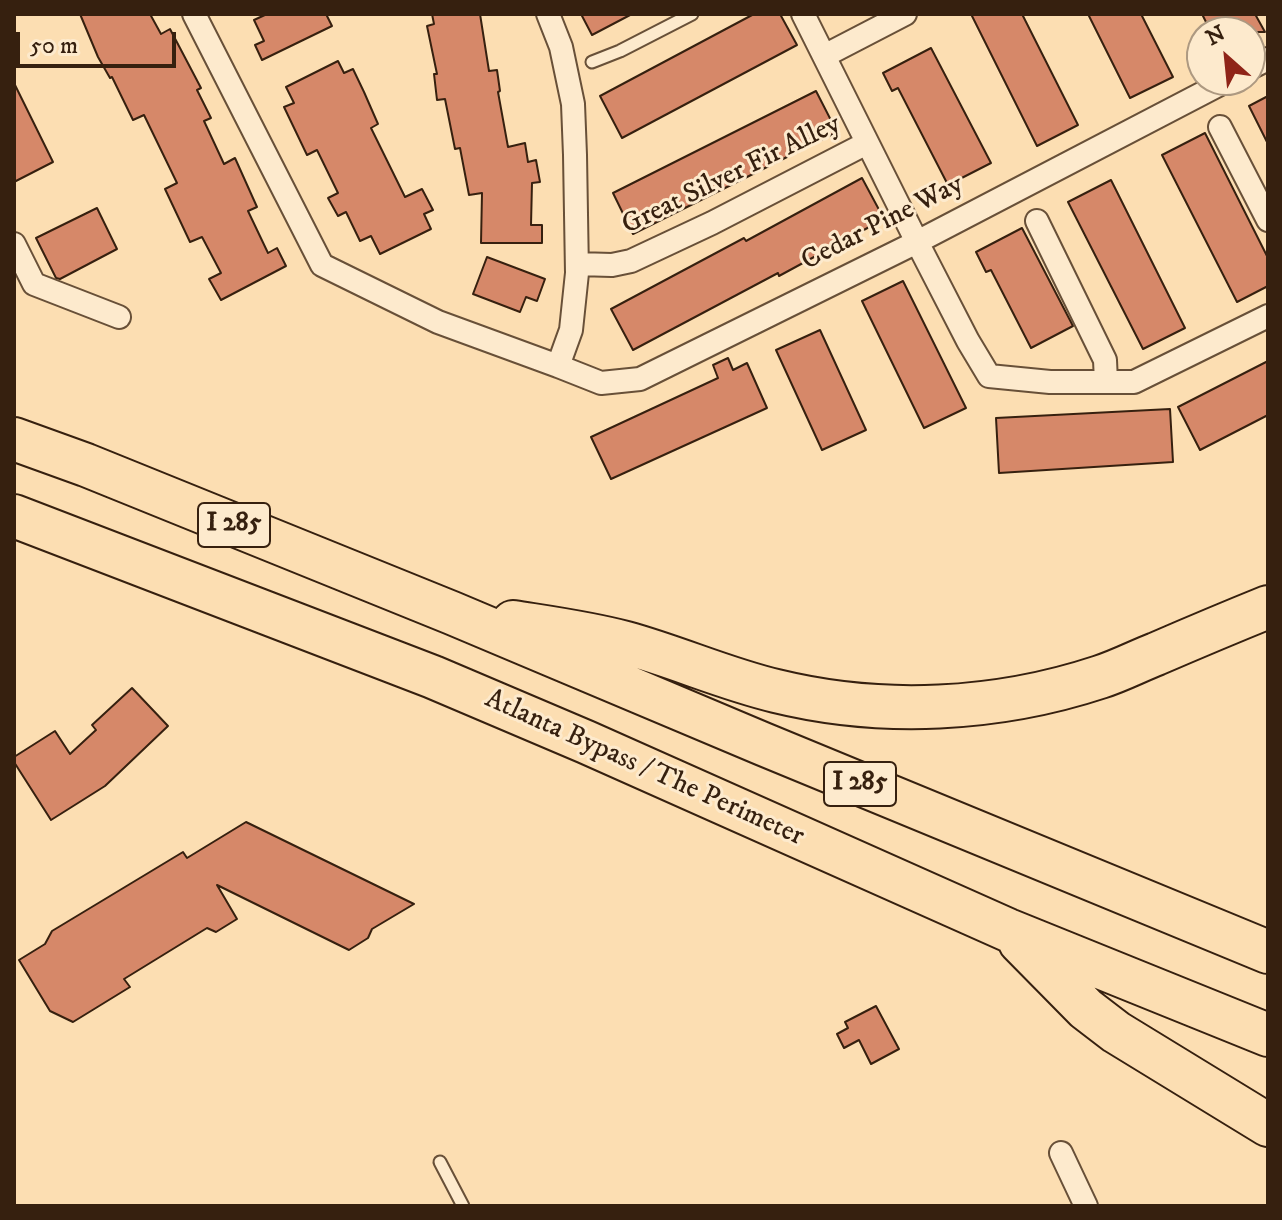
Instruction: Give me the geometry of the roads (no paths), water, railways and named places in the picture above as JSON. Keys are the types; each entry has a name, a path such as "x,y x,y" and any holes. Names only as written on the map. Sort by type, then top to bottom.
{"highway":[{"name":"I 285","path":"14,439 452,613 1268,952"},
{"name":"Atlanta Bypass / The Perimeter","path":"14,516 433,677 1008,930 1268,1035"},
{"path":"452,613 564,629 625,643 741,681 816,699 873,706 936,706 1023,696 1101,676 1268,607"},
{"path":"1008,930 1086,1009 1268,1125"}],"street":[{"name":"Cedar Pine Way","path":"194,14 322,265 438,322 601,383 640,379 917,242 1197,96"},
{"path":"548,14 561,47 573,104 577,264 571,330 558,366"},
{"path":"803,14 917,242 989,376 1050,382 1134,382 1268,316"},
{"path":"824,56 905,14"},
{"path":"1220,127 1268,220"},
{"name":"Great Silver Fir Alley","path":"577,264 612,265 631,261 867,143"},
{"path":"1037,221 1105,360 1106,382"},
{"path":"14,244 34,284 119,317"},
{"path":"1061,1153 1086,1206"}],"lane":[{"path":"592,62 692,14"},
{"path":"440,1162 463,1206"}]}
